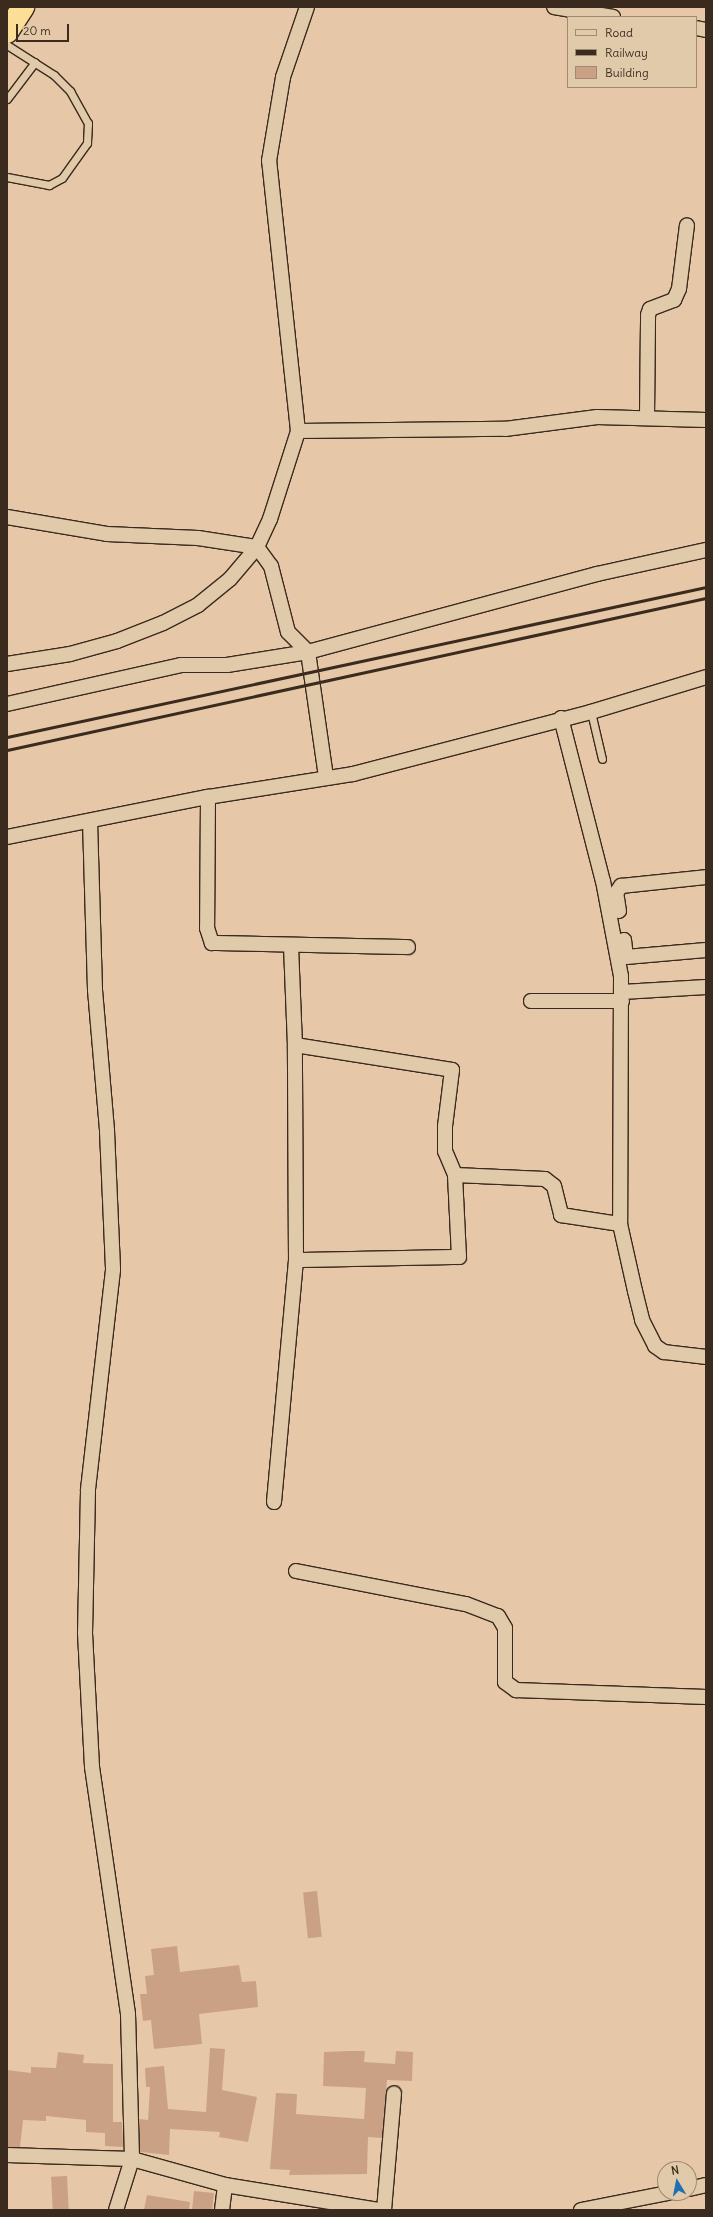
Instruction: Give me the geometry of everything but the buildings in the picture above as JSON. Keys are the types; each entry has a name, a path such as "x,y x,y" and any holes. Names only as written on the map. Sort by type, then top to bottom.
{"highway":[{"path":"7,32 23,7"}],"street":[{"path":"7,664 70,654 163,624 198,605 230,579 256,547 281,495 298,431 269,161 283,77 307,7"},
{"path":"554,7 607,16"},
{"path":"647,417 648,315 650,309 674,300 679,288 687,225"},
{"path":"298,431 505,429 597,417 647,417 706,420"},
{"path":"7,517 107,534 198,538 256,547 271,566 288,632 308,652 326,778"},
{"path":"7,704 181,665 227,665 308,652 596,574 706,550"},
{"path":"7,837 208,797 353,774 561,718 591,712 706,677"},
{"path":"561,718 603,881 622,996 620,1224 648,1335 664,1352 706,1357"},
{"path":"208,797 207,928 212,943 291,946 408,947"},
{"path":"90,821 96,922 95,990 107,1131 113,1270 88,1491 86,1691 92,1767 128,2014 132,2159 116,2210"},
{"path":"706,877 621,886 616,893 626,957 706,950"},
{"path":"274,1502 296,1260 294,1045 291,946"},
{"path":"531,1001 622,996 706,987"},
{"path":"294,1045 452,1070 445,1126 446,1151 454,1175 459,1257 296,1260"},
{"path":"454,1175 545,1179 554,1186 561,1215 620,1224"},
{"path":"296,1571 466,1604 498,1616 505,1628 505,1682 516,1690 706,1697"},
{"path":"384,2210 394,2093"},
{"path":"7,2155 132,2159 225,2185 380,2210"},
{"path":"222,2210 225,2185"},
{"path":"581,2210 657,2195"}],"lane":[{"path":"7,45 35,62 70,91 88,123 87,143 62,178 49,185 7,176"},
{"path":"7,99 35,62"},
{"path":"591,712 602,759"}],"railway":[{"path":"7,737 706,587"},
{"path":"7,750 706,598"}]}
